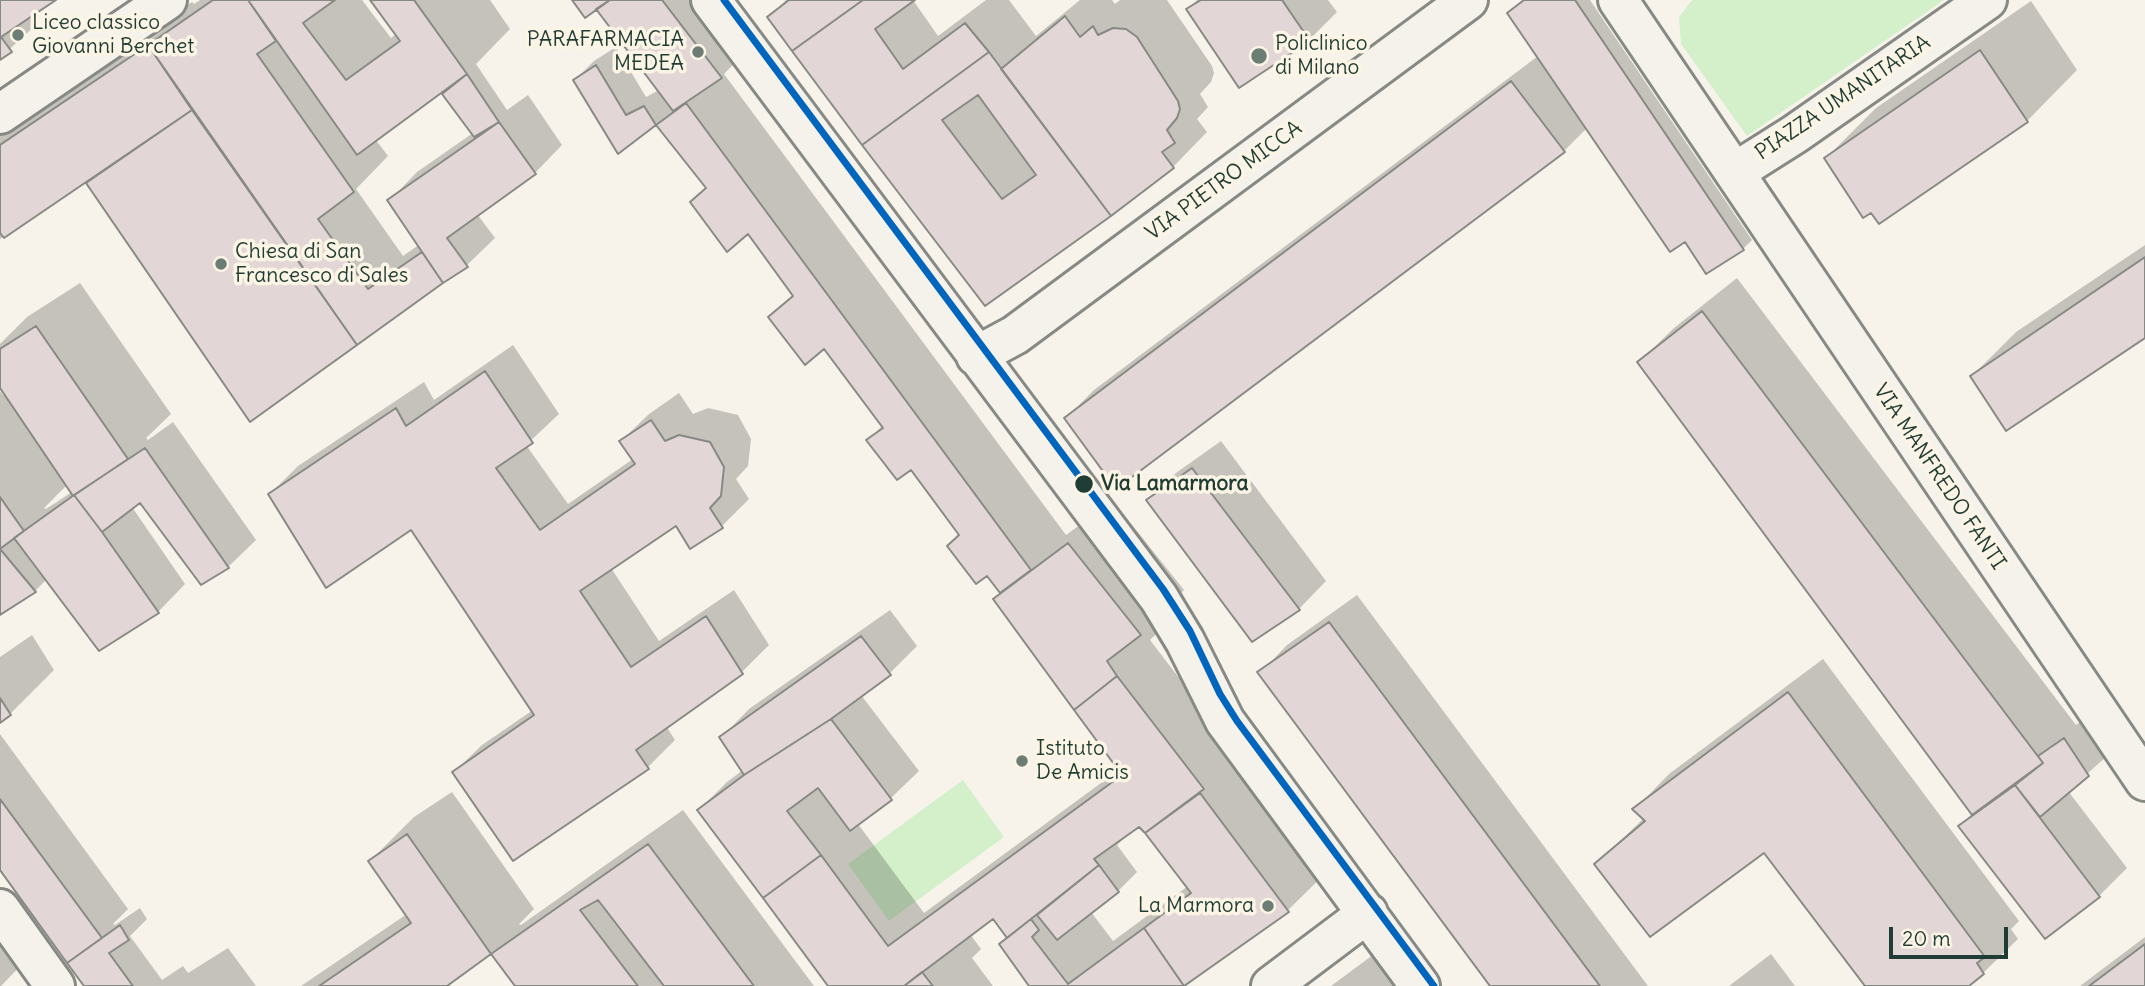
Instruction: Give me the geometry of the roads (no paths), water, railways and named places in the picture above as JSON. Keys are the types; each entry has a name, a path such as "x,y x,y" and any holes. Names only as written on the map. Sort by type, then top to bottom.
{"street":[{"path":"0,114 167,0"},
{"path":"711,0 1159,598 1185,641 1225,721 1420,986"},
{"name":"VIA PIETRO MICCA","path":"976,356 1015,335 1468,0"},
{"name":"PIAZZA UMANITARIA","path":"1624,2 1735,172 1796,134 1987,0"},
{"name":"VIA MANFREDO FANTI","path":"1735,172 2145,781"},
{"path":"0,909 55,986"},
{"path":"1271,986 1368,913"}],"place":[{"name":"Liceo classico Giovanni Berchet","path":"18,35"},
{"name":"PARAFARMACIA MEDEA","path":"698,52"},
{"name":"Policlinico di Milano","path":"1259,56"},
{"name":"Chiesa di San Francesco di Sales","path":"221,264"},
{"name":"Via Lamarmora","path":"1084,484"},
{"name":"Istituto De Amicis","path":"1022,761"},
{"name":"La Marmora","path":"1268,906"}]}
